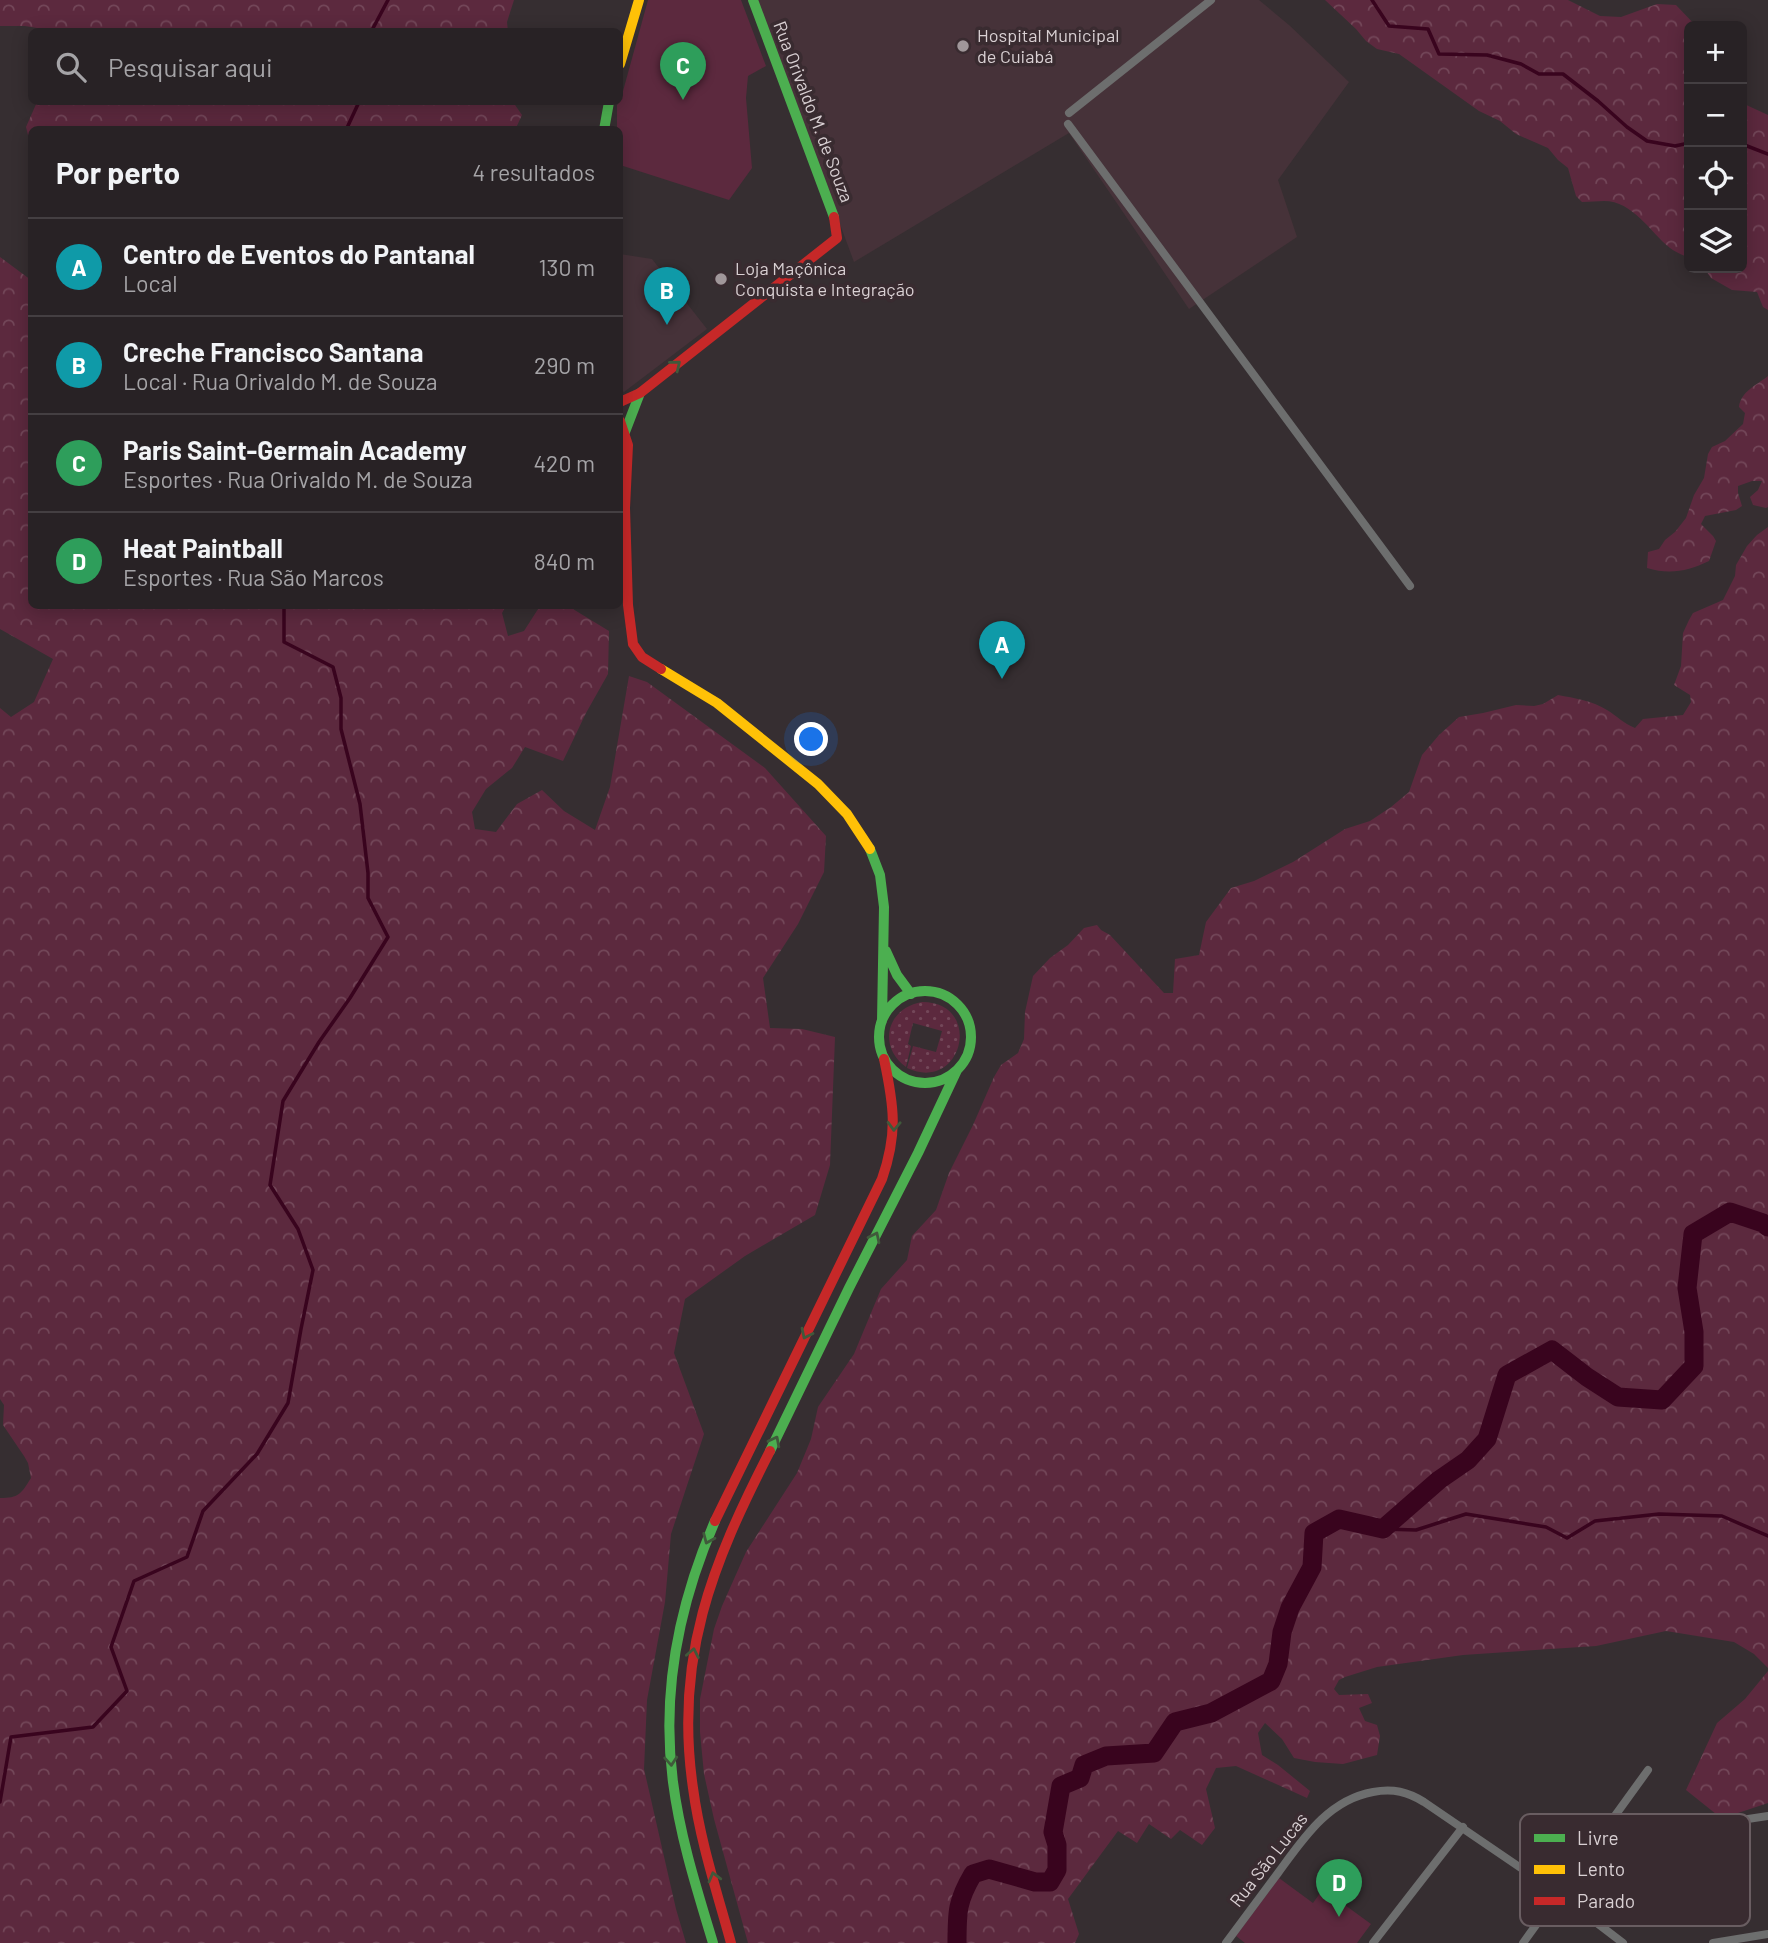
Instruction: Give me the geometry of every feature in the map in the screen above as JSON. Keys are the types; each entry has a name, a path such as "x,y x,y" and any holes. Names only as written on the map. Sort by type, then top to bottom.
{"main road":[{"path":"623,54 639,0"},
{"name":"Rua Orivaldo M. de Souza","path":"623,401 640,393 837,238 836,222 753,0"},
{"path":"605,126 608,105"},
{"path":"625,432 640,393"},
{"path":"623,428 628,445 625,508 628,605 633,645 642,657 717,703 772,746 818,784 847,814 869,844 880,875 884,907 882,1021 879,1038 892,1091 895,1120 893,1149 873,1199 735,1478 699,1562 681,1619 672,1671 669,1731 672,1775 687,1854 713,1943"},
{"path":"884,946 897,975 911,993"},
{"path":"731,1943 697,1811 690,1769 688,1723 691,1665 700,1616 715,1569 750,1489 932,1127 957,1070 965,1060 971,1041 970,1025 963,1011 952,1000 938,993 911,993 895,1002 882,1021"},
{"path":"884,1059 899,1075 918,1083 939,1081 957,1070"}],"street":[{"path":"1069,113 1211,0"},
{"path":"1068,124 1410,586"},
{"path":"1617,1814 1648,1770"},
{"name":"Rua São Lucas","path":"1226,1943 1304,1838 1322,1817 1341,1803 1360,1794 1398,1790 1413,1795 1463,1827"},
{"path":"1750,1819 1768,1816"},
{"path":"1373,1943 1463,1827 1520,1867"},
{"path":"1522,1943 1535,1926"},
{"path":"1601,1926 1623,1943"},
{"path":"1713,1943 1768,1934"}],"shaded area":[{"path":"757,0 1259,0 1349,82 1278,180 1297,237 1189,309 1069,133 854,262"},
{"path":"623,254 652,259 707,329 624,392"}],"green space":[{"path":"0,0 514,0 508,28 0,26"},
{"path":"648,0 741,0 766,66 748,76 746,98 752,168 729,200 623,166 623,126 617,126 617,105 623,105 623,91"},
{"path":"1325,0 1568,0 1600,16 1621,17 1657,4 1676,5 1691,21 1684,21 1684,256 1670,248 1624,206 1604,201 1582,202 1576,196 1568,168 1548,148 1516,134 1500,121 1479,111 1399,54 1377,49"},
{"path":"36,105 515,105 522,115 517,126 28,126 28,135 26,127"},
{"path":"1747,105 1768,115 1768,310 1763,307 1757,292 1732,290 1711,278 1708,273 1747,273"},
{"path":"0,257 28,278 28,609 504,609 502,613 508,636 524,631 538,609 573,609 609,631 608,674 563,761 525,747 512,768 486,789 472,812 475,829 496,832 517,804 542,790 564,811 595,830 610,787 629,676 647,682 765,768 826,836 824,872 798,924 763,978 770,1028 802,1029 835,1037 830,1165 815,1215 745,1256 685,1299 674,1353 704,1434 671,1534 665,1602 647,1700 644,1769 686,1943 0,1943 0,1498 19,1494 31,1478 28,1463 3,1425 4,1405 0,1399 0,708 11,717 34,702 53,659 0,629"},
{"path":"1768,376 1768,507 1753,505 1750,497 1758,490 1762,481 1738,486 1742,506 1736,510 1705,516 1701,524 1716,541 1709,561 1679,571 1647,568 1648,552 1659,549 1686,518 1694,495 1704,478 1708,454 1712,447 1725,441 1743,424 1745,413 1739,407 1740,401 1750,389"},
{"path":"1768,527 1768,1668 1754,1654 1734,1642 1666,1631 1596,1646 1463,1655 1377,1667 1339,1680 1334,1689 1339,1695 1368,1694 1372,1703 1359,1708 1365,1721 1377,1725 1380,1736 1377,1755 1343,1764 1294,1758 1282,1739 1265,1723 1258,1733 1262,1755 1310,1791 1307,1798 1236,1766 1216,1768 1206,1789 1215,1828 1202,1845 1180,1830 1171,1839 1149,1824 1137,1843 1118,1831 1068,1899 1079,1934 1075,1943 748,1943 704,1774 700,1699 714,1629 746,1552 797,1473 811,1439 818,1407 854,1354 881,1289 907,1260 912,1236 936,1210 949,1173 994,1077 1001,1065 1018,1053 1024,1039 1025,1012 1033,976 1084,928 1097,925 1110,935 1164,993 1173,993 1175,959 1199,955 1206,922 1231,888 1254,881 1293,862 1345,829 1370,821 1391,807 1409,792 1422,755 1459,717 1516,705 1543,704 1558,695 1596,704 1635,728 1643,719 1683,715 1691,702 1690,695 1674,685 1681,666 1683,633 1693,613 1723,600 1735,576 1736,565 1747,546"},
{"path":"922,1002 941,1006 954,1016 959,1030 959,1045 953,1059 942,1069 926,1073 907,1068 913,1046 936,1052 942,1031 913,1023 906,1067 891,1049 889,1039 894,1020 901,1012"},
{"path":"1768,1671 1768,1803 1735,1814 1716,1814 1686,1790 1717,1723 1745,1699"},
{"path":"1279,1878 1313,1903 1323,1889 1371,1924 1357,1943 1245,1943 1236,1936"}],"waterway":[{"path":"373,28 388,0"},
{"path":"1372,0 1389,26 1428,29 1439,54 1487,55 1521,64 1539,74 1563,74 1647,141 1675,146 1684,144"},
{"path":"348,126 358,105"},
{"path":"1747,146 1768,154"},
{"path":"0,1802 11,1737 93,1727 127,1691 111,1647 134,1581 187,1557 203,1511 257,1454 288,1403 313,1270 298,1229 270,1185 283,1101 388,937 368,898 368,873 360,804 341,729 341,698 333,667 284,642 284,609"},
{"path":"957,1943 959,1907 973,1874 989,1869 1035,1882 1050,1882 1057,1870 1057,1845 1053,1832 1061,1786 1080,1778 1084,1765 1106,1756 1154,1753 1175,1722 1211,1713 1271,1681 1278,1664 1282,1632 1290,1608 1312,1567 1314,1533 1339,1519 1383,1529 1439,1480 1468,1460 1487,1439 1507,1375 1552,1350 1618,1397 1662,1400 1694,1366 1694,1332 1687,1288 1693,1234 1730,1212 1768,1227"},
{"path":"1383,1529 1416,1530 1466,1514 1546,1527 1567,1538 1595,1521 1659,1514 1722,1516 1768,1536"}],"traffic: fast":[{"path":"753,0 834,217"},
{"path":"605,126 608,105"},
{"path":"625,432 640,393"},
{"path":"870,849 880,875 884,907 882,1021"},
{"path":"886,951 897,975 911,994"},
{"path":"925,991 943,995 958,1004 967,1019 971,1037 967,1055 958,1070 943,1079 925,1083 907,1079 892,1070 883,1055 879,1037 883,1019 892,1004 907,995 925,991"},
{"path":"770,1451 957,1070"},
{"path":"713,1943 680,1823 673,1782 669,1714 676,1648 683,1616 702,1552 715,1521"}],"traffic: slow":[{"path":"623,54 639,0"},
{"path":"661,669 717,703 818,784 847,814 870,849"}],"traffic: jam":[{"path":"623,401 640,393 837,238 834,217"},
{"path":"623,430 628,445 625,508 628,605 633,644 642,657 661,669"},
{"path":"715,1521 882,1179 893,1119 884,1059"},
{"path":"731,1943 696,1808 688,1741 689,1696 694,1654 715,1573 770,1451"}],"place":[{"name":"Hospital Municipal de Cuiabá","path":"963,46"},
{"name":"Paris Saint-Germain Academy","path":"683,100"},
{"name":"Loja Maçônica Conquista e Integração","path":"721,279"},
{"name":"Creche Francisco Santana","path":"667,325"},
{"name":"Centro de Eventos do Pantanal","path":"1002,679"},
{"name":"Heat Paintball","path":"1339,1917"}]}
